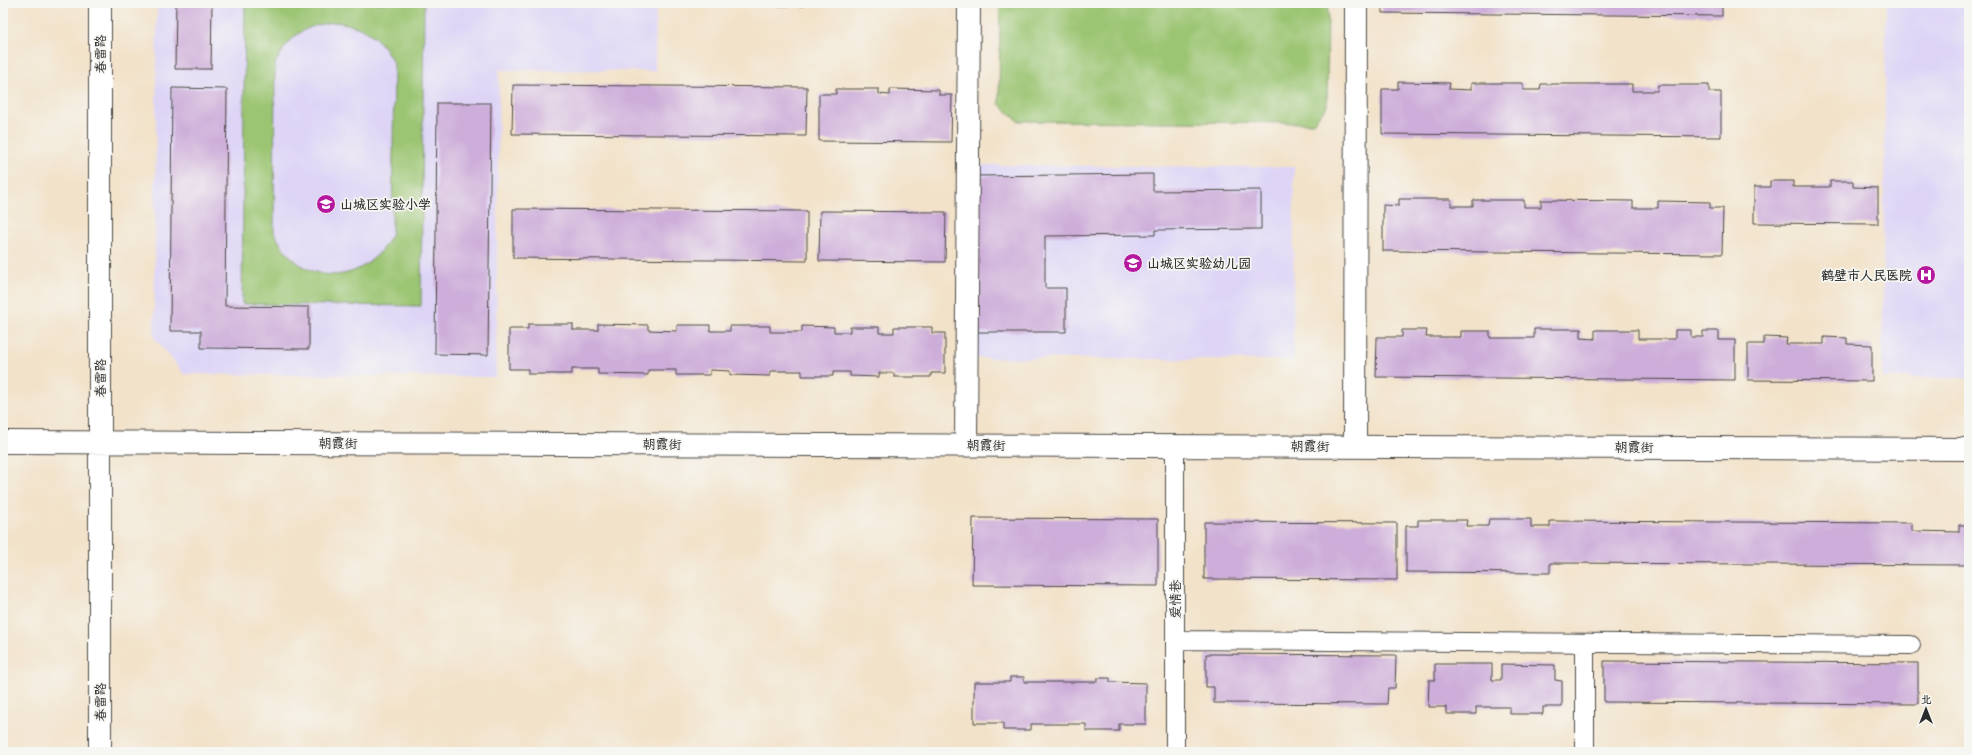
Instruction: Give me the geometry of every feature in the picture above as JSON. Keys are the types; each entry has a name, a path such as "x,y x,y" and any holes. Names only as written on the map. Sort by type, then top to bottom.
{"street":[{"name":"春雷路","path":"100,3 100,752"},
{"path":"966,445 969,3"},
{"path":"1355,446 1356,3"},
{"name":"朝霞街","path":"3,442 1969,448"}],"lane":[{"name":"爱情巷","path":"1175,446 1175,752"},
{"path":"1175,640 1911,645"},
{"path":"1584,752 1585,643"}],"shaded area":[{"name":"山城区实验小学","path":"157,3 656,3 655,71 499,70 496,377 184,374 154,337"},
{"name":"鹤壁市人民医院","path":"1886,3 1969,3 1969,378 1882,378"},
{"name":"山城区实验幼儿园","path":"973,165 1294,167 1293,360 972,358"}],"green space":[{"path":"245,3 424,3 421,306 242,304","holes":["335,22 355,26 371,34 384,47 394,65 392,233 380,251 366,264 350,272 333,275 316,272 300,264 285,251 274,232 275,64 280,54 292,39 306,29"]},
{"path":"1000,3 1328,3 1327,106 1313,123 1018,121 999,104"}],"building":[{"path":"176,3 212,3 211,69 175,69"},
{"path":"677,3 804,3 804,6 677,5"},
{"path":"1382,3 1722,3 1722,16 1382,13"},
{"path":"1398,82 1450,83 1449,89 1471,90 1471,83 1523,83 1523,90 1540,90 1541,84 1632,84 1632,91 1657,91 1658,85 1709,85 1709,92 1721,92 1721,137 1382,134 1382,89 1398,89"},
{"path":"513,85 807,87 806,136 512,134"},
{"path":"172,88 227,89 225,306 309,307 309,349 201,348 201,331 170,331"},
{"path":"836,89 879,89 879,94 890,95 890,89 939,90 939,95 952,95 951,142 819,141 819,94 836,94"},
{"path":"437,103 491,103 488,355 435,354"},
{"path":"1153,174 1153,191 1261,190 1261,229 1155,230 1155,235 1045,236 1045,288 1066,288 1066,332 978,332 976,176"},
{"path":"1770,181 1793,181 1793,187 1830,187 1830,181 1853,181 1853,187 1878,188 1878,224 1754,223 1754,187 1770,187"},
{"path":"1399,199 1451,199 1451,206 1473,206 1473,200 1524,200 1524,207 1541,207 1541,200 1633,201 1633,208 1658,208 1658,201 1710,202 1710,208 1723,208 1722,254 1383,251 1383,205 1399,206"},
{"path":"513,209 807,211 807,261 513,258"},
{"path":"820,211 946,212 945,262 819,261"},
{"path":"528,324 573,324 573,330 598,330 598,324 648,325 648,330 677,331 677,325 710,325 710,331 730,331 730,326 770,326 770,332 802,332 802,326 834,327 834,332 850,332 850,327 879,327 879,333 894,333 894,327 932,327 932,333 945,333 945,373 931,373 931,377 894,377 894,373 879,373 879,377 850,376 850,372 833,372 833,376 802,376 802,371 770,371 770,376 730,375 730,371 710,370 710,375 676,375 676,370 648,370 648,375 598,374 598,369 572,369 572,374 528,374 528,369 509,369 509,329 528,329"},
{"path":"1534,329 1581,329 1581,338 1595,339 1595,330 1638,330 1638,339 1675,339 1675,330 1691,330 1691,337 1703,337 1703,331 1719,331 1719,340 1735,340 1735,380 1376,377 1377,337 1402,337 1402,330 1427,330 1426,337 1461,337 1461,331 1490,331 1490,338 1534,338"},
{"path":"1764,337 1787,338 1786,344 1824,344 1824,337 1847,338 1847,344 1872,345 1872,381 1748,380 1748,344 1764,344"},
{"path":"973,518 1158,519 1158,586 972,585"},
{"path":"1489,519 1531,519 1531,527 1550,527 1550,521 1912,523 1912,531 1959,532 1959,525 1969,525 1969,565 1550,563 1550,573 1406,572 1406,526 1418,526 1418,520 1467,520 1466,526 1488,526"},
{"path":"1204,522 1397,523 1397,580 1204,579"},
{"path":"1206,654 1396,655 1395,688 1388,688 1387,704 1214,703 1214,687 1206,687"},
{"path":"1604,661 1918,663 1918,704 1604,702"},
{"path":"1435,664 1492,664 1492,680 1501,680 1501,664 1555,665 1555,680 1562,681 1562,707 1543,707 1543,714 1510,714 1510,707 1476,707 1476,714 1446,714 1446,707 1428,707 1429,680 1435,680"},
{"path":"1010,677 1024,677 1024,682 1097,682 1097,678 1110,678 1110,682 1146,683 1146,724 1119,724 1119,731 1086,731 1086,724 1031,724 1031,730 1003,730 1003,723 974,723 974,682 1010,682"}],"place":[{"name":"山城区实验小学","path":"326,204"},
{"name":"山城区实验幼儿园","path":"1133,263"},
{"name":"鹤壁市人民医院","path":"1926,275"}]}
